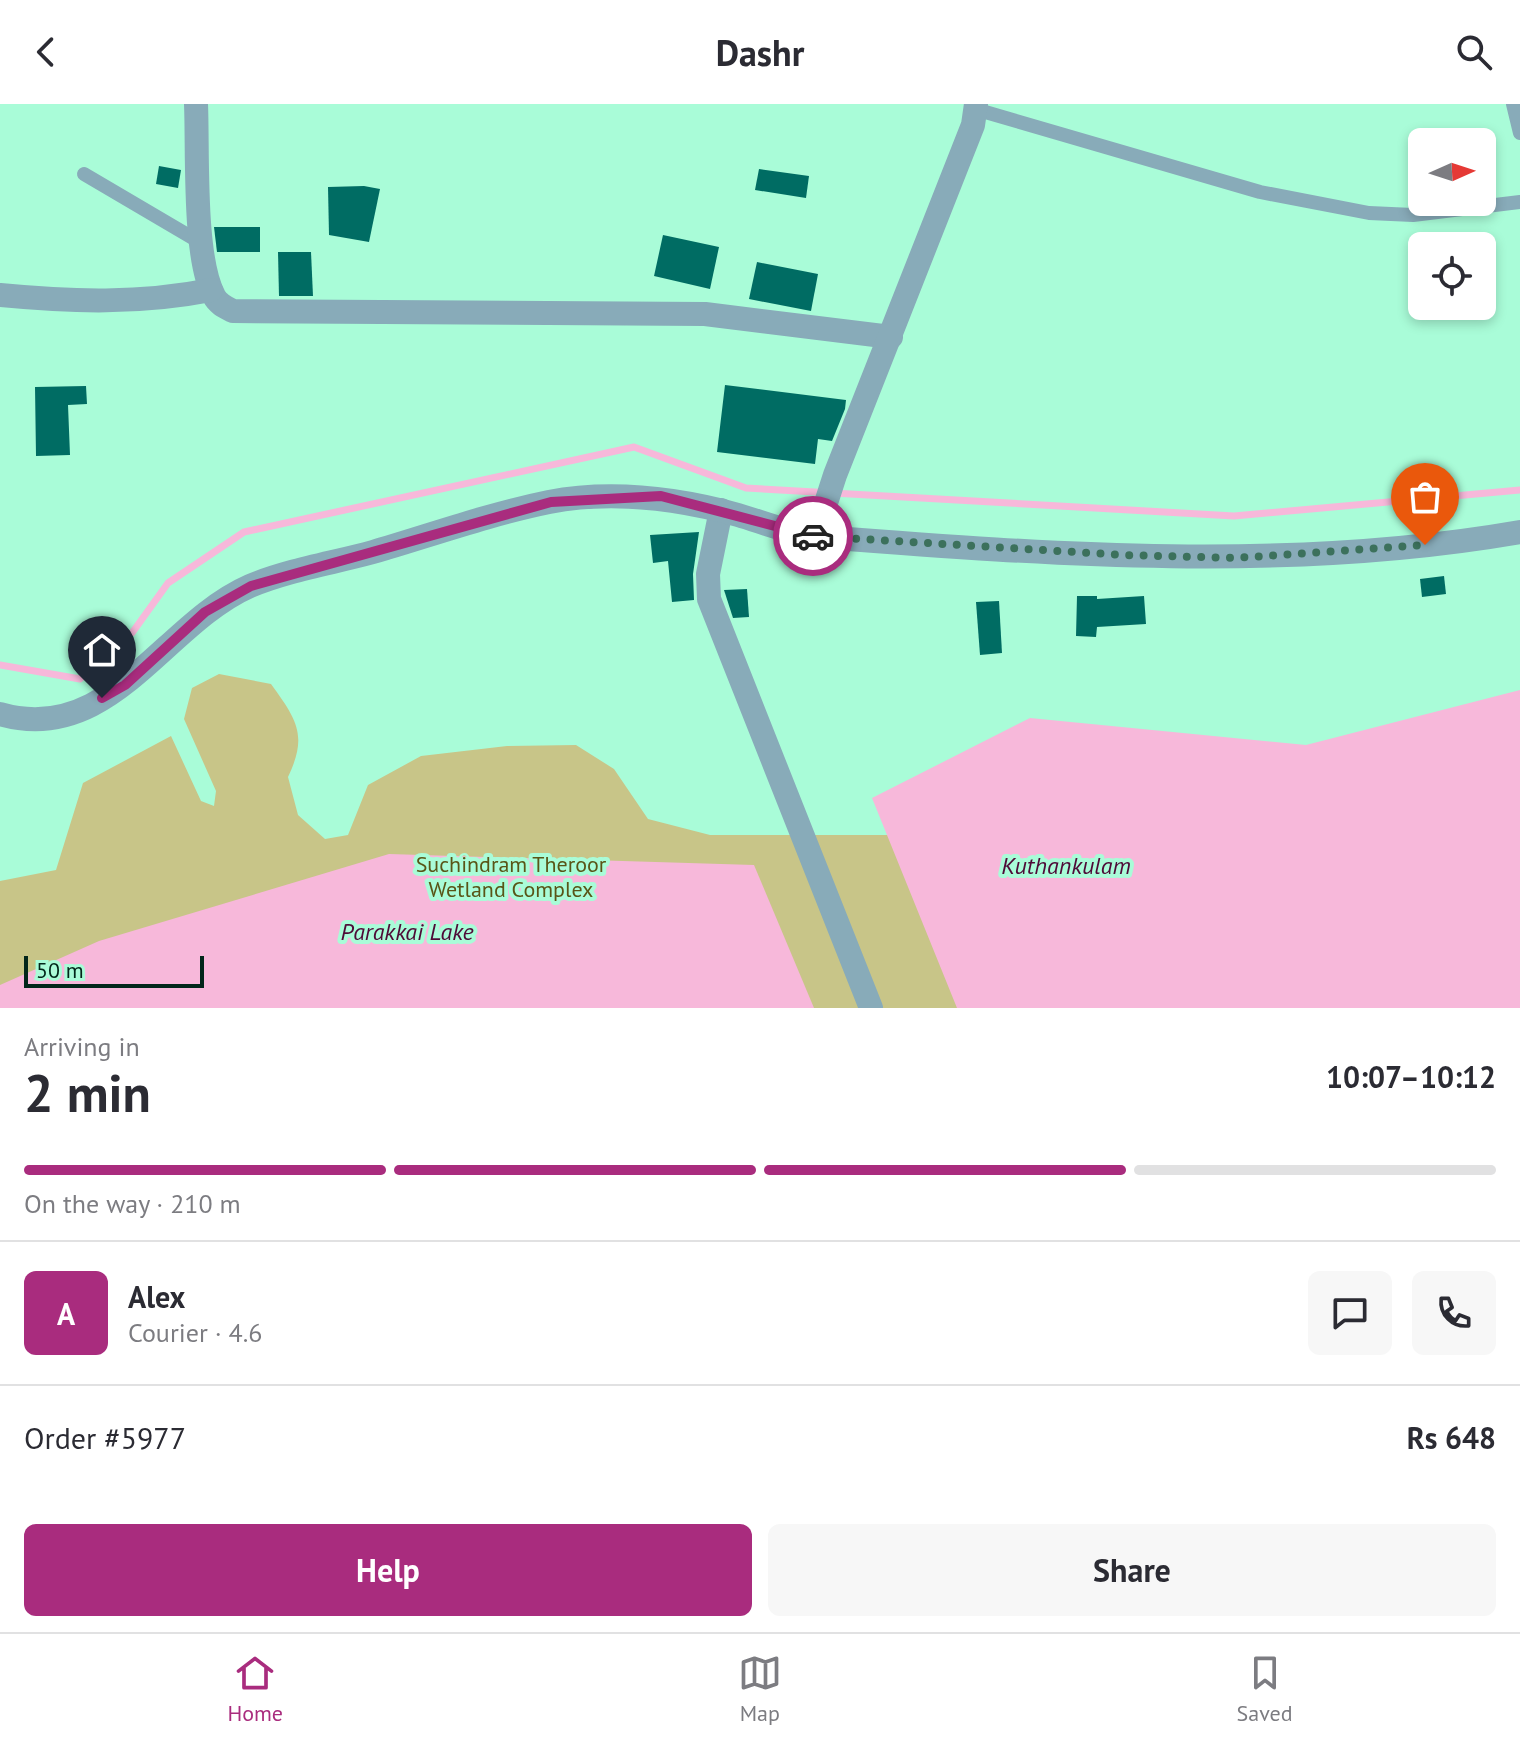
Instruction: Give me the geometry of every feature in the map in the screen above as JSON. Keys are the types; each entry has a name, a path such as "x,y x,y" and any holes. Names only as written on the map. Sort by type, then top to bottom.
{"street":[{"path":"196,104 203,244 211,290 219,304 233,311 250,314 705,314 891,337"},
{"path":"815,537 835,475 973,125 976,106"},
{"path":"0,295 69,302 142,301 211,290"},
{"path":"0,714 22,720 46,719 79,711 125,685 205,612 251,586 551,502 661,496 815,537 1124,555 1235,558 1457,543 1520,532"},
{"path":"721,510 708,574 709,599 871,1008"}],"lane":[{"path":"1513,104 1520,133"},
{"path":"976,106 1260,192 1369,213 1413,215 1520,202"},
{"path":"84,174 203,244"}],"green space":[{"name":"Suchindram Theroor Wetland Complex","path":"219,674 271,684 287,708 297,728 297,750 288,777 298,815 325,839 348,835 368,785 421,756 507,746 576,745 614,769 648,819 710,835 974,835 1520,1008 0,1008 0,881 56,870 83,783 171,736 201,801 214,806 216,791 184,719 192,688"}],"water":[{"name":"Kuthankulam","path":"1520,690 1520,1008 957,1008 872,798 1030,718 1306,745"},
{"name":"Parakkai Lake","path":"389,854 754,865 814,1008 0,1008 0,985 99,941"}],"building":[{"path":"159,166 181,170 178,188 156,184"},
{"path":"759,169 809,176 806,198 755,190"},
{"path":"328,187 380,189 369,242 329,235"},
{"path":"214,227 260,227 260,252 217,252"},
{"path":"663,235 719,247 710,289 654,276"},
{"path":"278,252 311,252 313,296 279,296"},
{"path":"757,262 818,274 811,311 749,299"},
{"path":"725,385 846,400 845,409 832,441 818,439 815,464 717,452"},
{"path":"86,386 87,404 68,405 70,455 36,456 35,387"},
{"path":"699,532 693,574 694,600 672,602 668,561 653,563 650,535"},
{"path":"1444,576 1446,594 1422,597 1420,579"},
{"path":"747,589 749,617 733,618 724,590"},
{"path":"1077,596 1097,596 1097,599 1144,596 1146,624 1097,627 1096,637 1076,636"},
{"path":"999,601 1002,653 980,655 976,602"}],"waterway":[{"path":"0,665 80,679 132,633 168,583 244,532 634,447 746,488 1234,516 1520,490"}],"way so far":[{"path":"813,536 1124,555 1235,558 1425,545"}],"route":[{"path":"102,698 125,685 205,612 251,586 551,502 661,496 813,536"}]}
